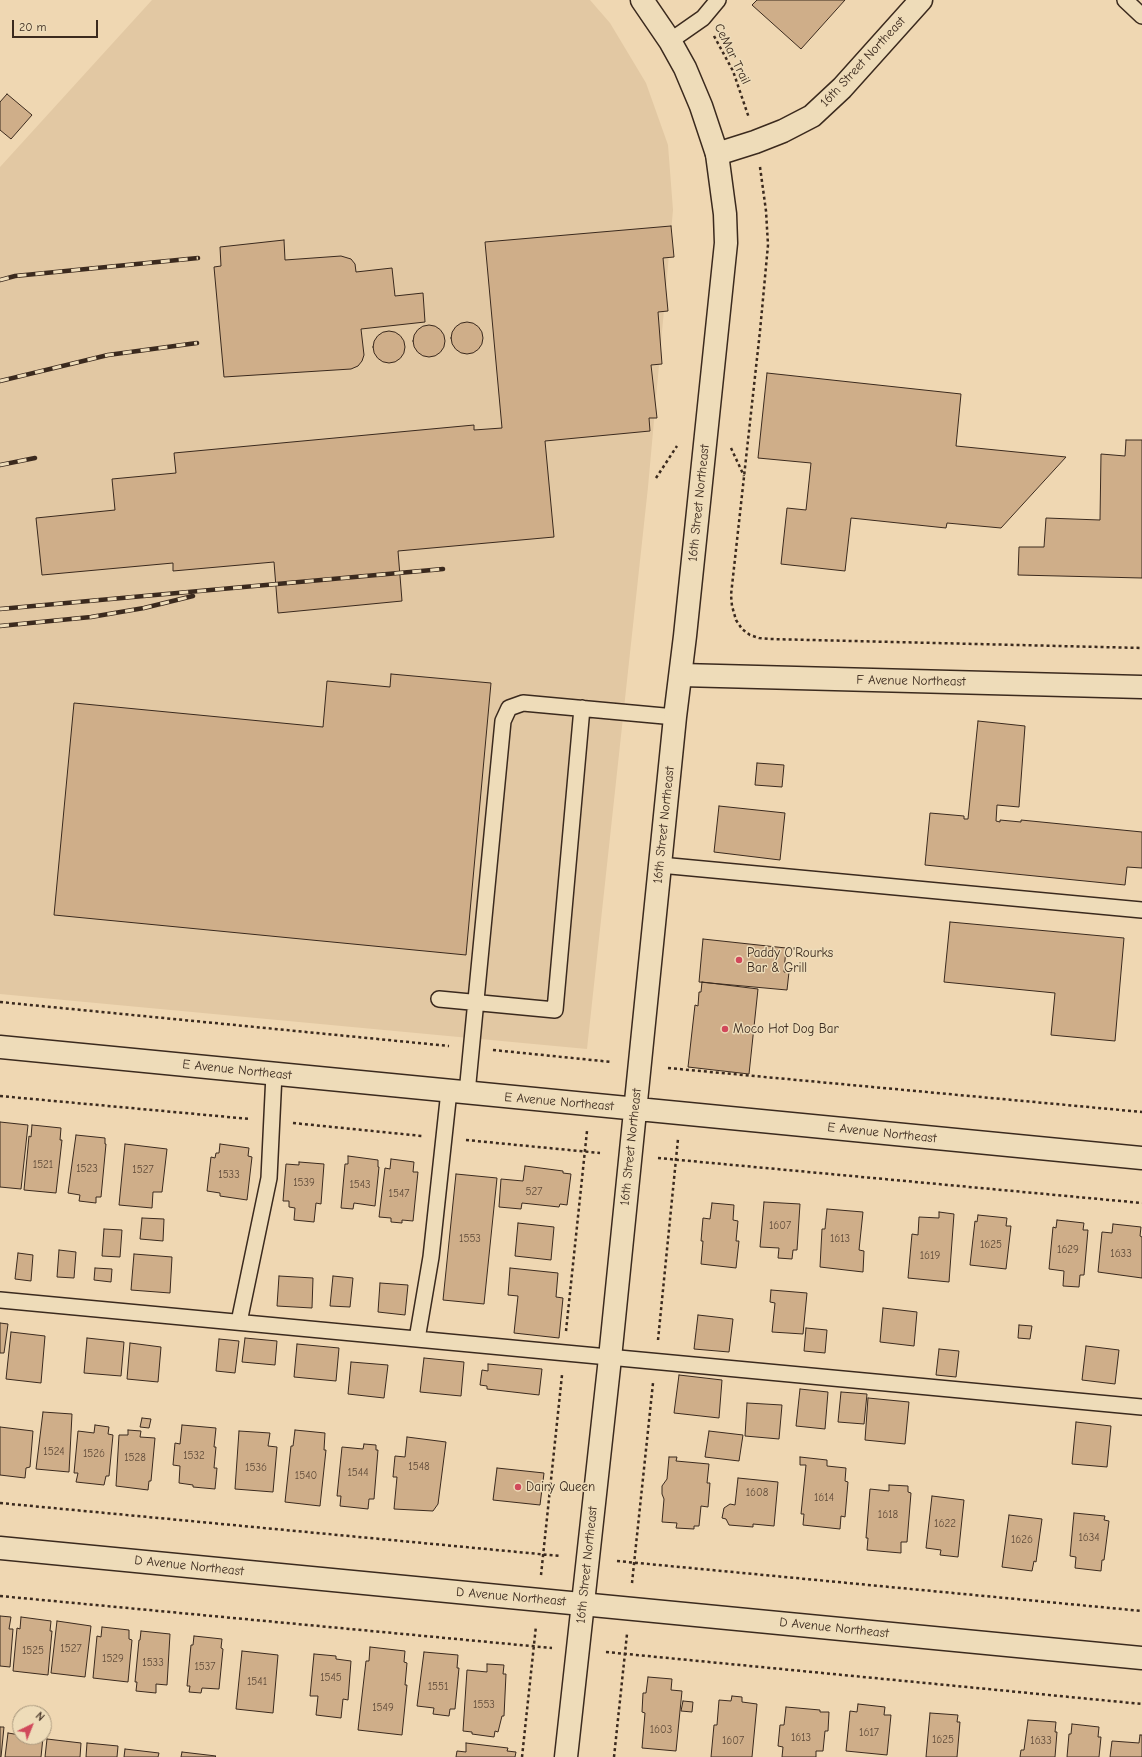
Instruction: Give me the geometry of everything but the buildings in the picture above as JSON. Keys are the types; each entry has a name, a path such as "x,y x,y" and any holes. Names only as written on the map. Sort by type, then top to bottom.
{"street":[{"path":"642,0 670,41 685,68 717,154"},
{"name":"16th Street Northeast","path":"566,1757 610,1358 634,1109 675,717 717,341 726,243 725,214 717,154 783,131 812,116 842,88 922,0"},
{"name":"F Avenue Northeast","path":"681,674 1142,687"},
{"name":"E Avenue Northeast","path":"0,1047 1142,1158"},
{"name":"D Avenue Northeast","path":"0,1548 1142,1658"}],"lane":[{"path":"670,41 702,18 718,0"},
{"path":"1125,0 1142,16"},
{"path":"417,1339 431,1257 444,1138 472,1048 503,721 509,708 523,703 675,717"},
{"path":"439,999 555,1010 582,708"},
{"path":"660,865 1142,910"},
{"path":"239,1322 269,1178 274,1074"},
{"path":"0,1300 1142,1408"}],"path":[{"name":"CeMar Trail","path":"702,18 717,41 733,71 750,120"},
{"path":"760,162 766,211 768,245 731,595 736,620 742,629 759,638 770,639 1142,648"},
{"path":"0,1002 612,1062"},
{"path":"668,1068 1142,1112"},
{"path":"0,1096 600,1153"},
{"path":"658,1158 1142,1204"},
{"path":"0,1503 560,1556"},
{"path":"617,1561 1142,1611"},
{"path":"0,1596 552,1648"},
{"path":"522,1757 536,1623"},
{"path":"614,1757 627,1632"},
{"path":"606,1652 1142,1704"}],"shaded area":[{"path":"152,0 590,0 610,23 646,83 668,145 673,210 648,487 587,1049 0,994 0,167"}],"railway":[{"path":"0,280 15,276 198,258"},
{"path":"0,381 108,355 197,343"},
{"path":"0,465 35,458"},
{"path":"0,609 443,569"},
{"path":"0,626 91,617 144,608 193,596"}],"place":[{"name":"Paddy O'Rourks Bar & Grill","path":"739,960"},
{"name":"Moco Hot Dog Bar","path":"725,1029"},
{"name":"Dairy Queen","path":"518,1487"}]}
